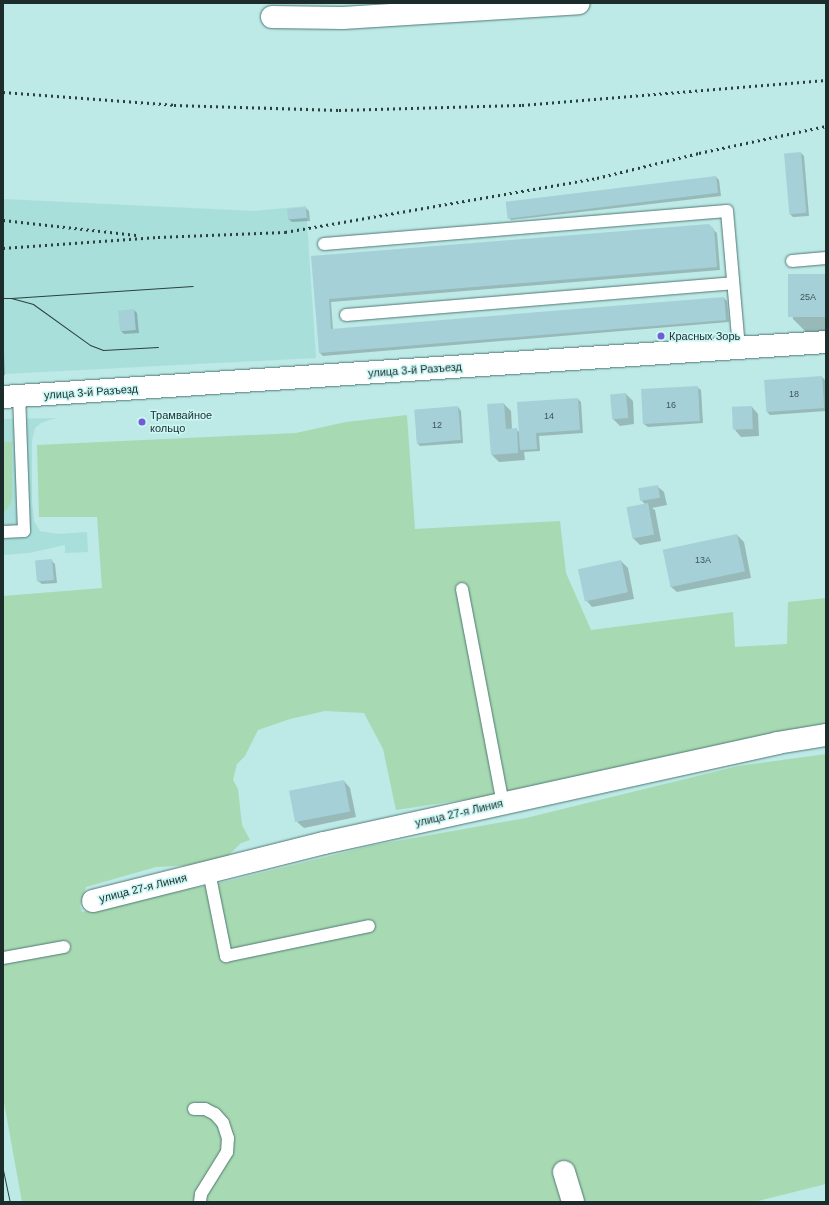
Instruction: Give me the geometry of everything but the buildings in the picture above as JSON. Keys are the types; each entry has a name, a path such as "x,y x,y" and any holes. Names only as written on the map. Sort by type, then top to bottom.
{"street":[{"path":"272,17 343,18 461,7 579,3"},
{"name":"улица 3-й Разъезд","path":"11,397 826,342"},
{"name":"улица 27-я Линия","path":"93,900 324,843 777,743 826,735"},
{"path":"564,1172 573,1202"}],"lane":[{"path":"324,244 727,210 739,348"},
{"path":"792,261 826,258"},
{"path":"346,315 733,283"},
{"path":"3,532 24,531 11,397"},
{"path":"462,589 503,803"},
{"path":"209,872 226,956 369,926"},
{"path":"3,958 64,947"},
{"path":"194,1109 205,1109 215,1114 223,1123 228,1138 227,1152 201,1194 200,1202"}],"shaded area":[{"path":"3,199 254,211 306,206 316,358 3,374"},
{"path":"56,418 41,423 35,428 32,440 32,501 34,521 40,531 58,534 87,532 88,552 65,553 65,545 29,553 3,555 3,419"}],"green space":[{"path":"407,415 415,529 560,521 566,573 591,630 733,612 735,647 787,644 788,602 826,598 826,728 517,792 396,810 383,749 364,713 325,711 290,719 258,730 245,756 237,764 233,780 238,789 242,825 250,840 241,843 220,864 156,867 86,887 80,906 82,912 232,880 374,845 526,818 738,766 826,754 826,1184 754,1202 22,1202 3,1097 3,596 102,588 97,517 39,517 37,445 296,433 346,422"},
{"path":"3,442 12,442 12,500 8,508 3,513"}],"tram line":[{"path":"11,298 193,286"},
{"path":"3,298 11,298 33,304 90,345 103,350 158,347"},
{"path":"3,1170 10,1202"}],"railway":[{"path":"3,92 174,105 339,110 522,105 826,80"},
{"path":"3,248 158,237 285,232 597,178 699,153 826,126"},
{"path":"3,220 136,235"}],"place":[{"name":"Красных Зорь","path":"661,336"},
{"name":"Трамвайное кольцо","path":"142,422"}]}
